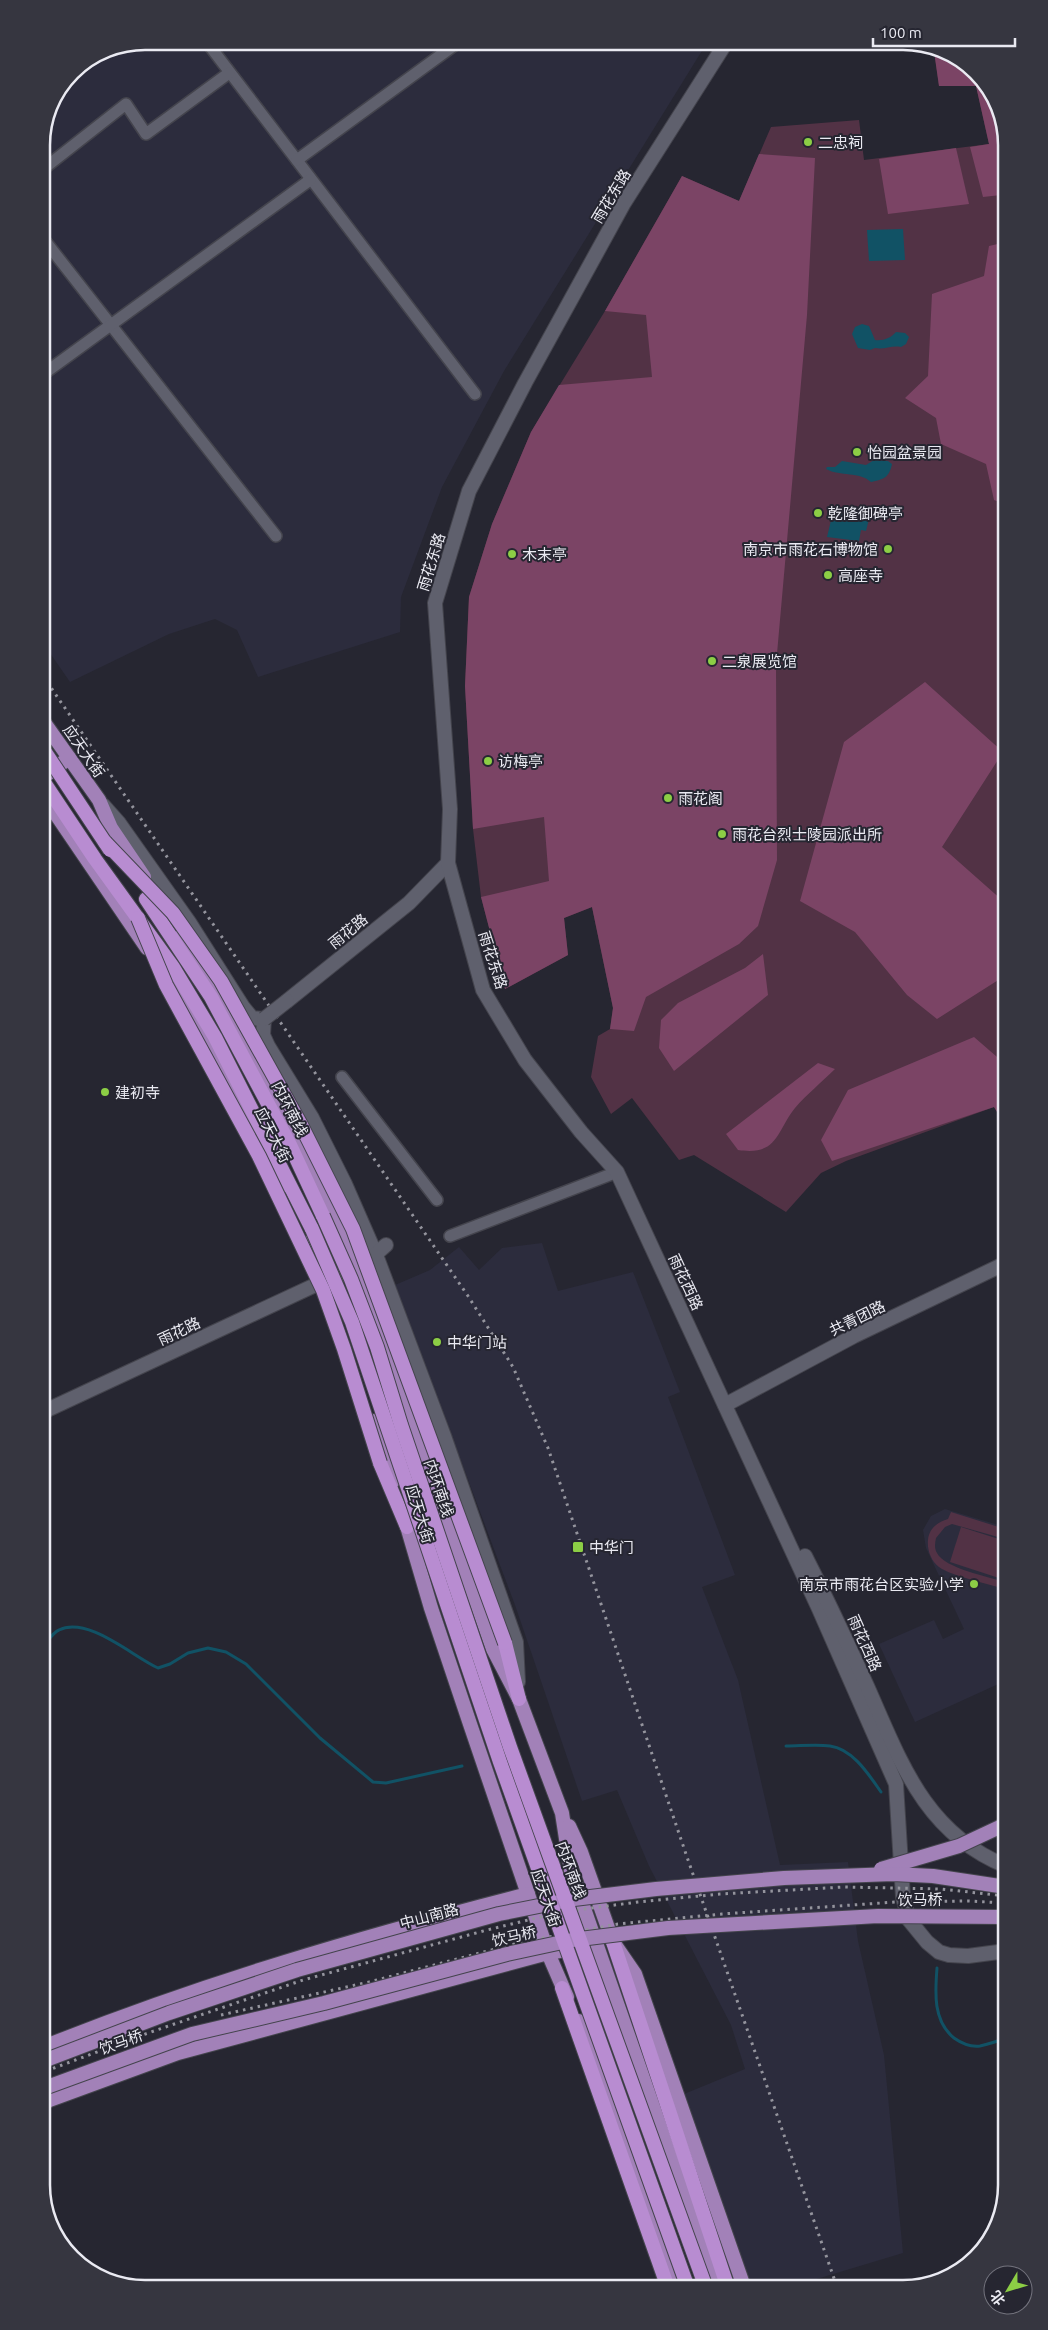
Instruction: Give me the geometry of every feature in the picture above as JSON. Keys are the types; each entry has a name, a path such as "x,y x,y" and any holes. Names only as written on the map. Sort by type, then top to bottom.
{"highway":[{"name":"内环南线","path":"50,760 151,907 215,1005 290,1146 351,1279 377,1347 401,1425 517,1766 703,2280"},
{"name":"内环南线","path":"50,791 173,967 215,1037 312,1229 352,1322 496,1753 686,2280"},
{"path":"105,842 173,914 221,981 296,1117 353,1230 505,1643 519,1699"},
{"path":"138,918 166,985 259,1156 323,1290 380,1463 407,1527"},
{"path":"614,1942 638,2042 724,2280"},
{"path":"562,1988 665,2280"}],"main road":[{"name":"雨花东路","path":"617,1172 580,1132 525,1060 483,990 448,863 450,809 435,603 469,491 530,374 624,203 720,50"},
{"name":"应天大街","path":"50,731 190,922 243,1007 252,1018 264,1019 264,1035 268,1046 320,1134 345,1184 376,1255 434,1409 516,1642 519,1699"},
{"path":"50,771 69,758"},
{"name":"应天大街","path":"99,800 111,828 166,910 242,1035 344,1228 493,1649 519,1699 562,1813 581,1852 614,1942 635,1974 742,2280"},
{"name":"应天大街","path":"50,805 177,992 263,1148 326,1280 407,1527 431,1608 548,1954 562,1988 597,2059 674,2280"},
{"name":"雨花路","path":"264,1019 409,903 448,863"},
{"name":"雨花西路","path":"617,1172 725,1404 896,1784 900,1818 903,1897 910,1920 917,1931 939,1952 949,1955 968,1956 998,1952"},
{"path":"359,1269 386,1245"},
{"name":"共青团路","path":"725,1404 854,1336 998,1267"},
{"name":"雨花路","path":"50,1409 326,1280 359,1269"},
{"name":"雨花西路","path":"725,1404 830,1605 906,1772 923,1801 955,1836 974,1850 998,1862"},
{"path":"900,1818 908,1805 914,1803 921,1804 934,1814"},
{"name":"应天大街","path":"562,1813 571,1872 597,1945 638,2042 713,2280"},
{"path":"836,1876 895,1866 972,1840 998,1828"},
{"path":"836,1876 893,1874 934,1876 998,1886"},
{"name":"中山南路","path":"50,2058 169,2013 297,1970 499,1914 574,1899 628,1892 784,1878 836,1876"},
{"path":"50,2045 212,1984 346,1944 528,1894"},
{"name":"饮马桥","path":"50,2086 192,2034 324,2004 507,1954 572,1940 668,1928 878,1916 998,1917"},
{"path":"50,2100 178,2054 548,1954 597,1945"}],"street":[{"path":"212,50 475,394"},
{"path":"297,160 448,50"},
{"path":"50,164 126,104 146,134 229,73"},
{"path":"50,369 310,180"},
{"path":"50,247 276,536"},
{"path":"342,1077 438,1200"},
{"path":"450,1236 617,1172"}],"shaded area":[{"path":"145,50 702,50 504,371 442,487 401,597 400,632 258,677 237,630 215,619 169,634 70,682 50,653 50,139 57,109 70,87 82,74 97,63 114,55"},
{"path":"935,55 961,70 982,92 993,114 998,139 998,1113 994,1107 846,1161 821,1173 786,1212 694,1155 679,1160 632,1098 611,1114 591,1077 598,1036 610,1029 613,1008 592,907 564,918 568,955 505,989 481,897 473,829 465,686 469,597 492,524 531,432 605,311 682,176 739,201 771,127 859,120 864,160 989,144 976,86 939,86"},
{"path":"935,55 951,63 970,78 982,92 988,103 993,114 998,139 998,195 983,197 970,147 989,144 976,86 939,86"},
{"path":"956,148 969,204 888,214 879,159"},
{"path":"759,154 815,158 807,315 776,665 777,860 758,926 739,944 646,997 634,1031 610,1029 613,1008 592,907 564,918 568,955 505,989 481,897 549,881 544,817 473,829 465,686 469,597 492,524 531,432 559,385 652,377 646,315 605,311 682,176 739,201"},
{"path":"998,244 998,502 994,500 986,464 941,444 936,418 905,398 928,376 932,294 984,276 989,246"},
{"path":"925,682 998,748 998,760 942,847 998,897 998,980 937,1019 907,995 855,932 800,901 844,742"},
{"path":"763,954 768,995 674,1071 659,1048 661,1020 678,1003 745,968"},
{"path":"974,1037 998,1058 998,1113 994,1107 832,1161 821,1140 848,1090"},
{"path":"818,1063 835,1069 795,1108 769,1146 751,1151 738,1150 726,1134"},
{"path":"542,1243 558,1291 633,1272 680,1392 668,1397 735,1575 702,1587 738,1680 780,1865 848,1862 858,1941 884,2055 903,2253 813,2280 750,2280 684,2094 745,2069 731,2025 649,1866 617,1790 582,1801 515,1605 395,1285 430,1270 459,1247 479,1270 502,1248"},
{"name":"南京市雨花台区实验小学","path":"945,1509 998,1525 998,1684 915,1722 879,1644 934,1620 943,1639 964,1629 926,1548 923,1530 931,1516"},
{"path":"951,1512 998,1527 998,1537 952,1524 945,1527 936,1538 935,1547 941,1558 948,1563 978,1575 998,1580 998,1587 952,1574 934,1562 928,1548 930,1532 935,1526 948,1519"},
{"path":"961,1527 998,1539 998,1578 950,1562"}],"water":[{"path":"903,229 905,260 869,261 867,230"},
{"path":"862,324 869,326 875,340 887,339 896,332 905,333 909,337 906,344 901,347 875,348 870,350 858,348 852,334 855,327"},
{"path":"874,460 888,461 892,464 885,477 871,482 861,476 838,473 826,469 827,467 835,467 842,461 866,465"},
{"path":"834,508 867,511 870,515 866,531 861,530 859,541 827,537"}],"waterway":[{"path":"50,1638 59,1630 71,1627 83,1628 110,1639 158,1668 170,1664 188,1653 208,1648 226,1652 246,1664 320,1738 373,1782 386,1783 462,1766"},
{"path":"786,1746 819,1745 838,1748 853,1757 860,1764 881,1792"},
{"path":"937,1968 937,2006 942,2023 947,2031 957,2040 973,2046 980,2046 998,2040"}],"railway":[{"path":"50,686 468,1296 513,1367 548,1448 687,1857 835,2280"},
{"path":"50,2070 148,2033 303,1980 561,1912 720,1894 844,1887 941,1889 998,1895"},
{"path":"221,2015 369,1982 522,1942 618,1924 722,1914 896,1902 998,1903"}],"place":[{"name":"二忠祠","path":"808,142"},
{"name":"怡园盆景园","path":"857,452"},
{"name":"乾隆御碑亭","path":"818,513"},
{"name":"南京市雨花石博物馆","path":"888,549"},
{"name":"木末亭","path":"512,554"},
{"name":"高座寺","path":"828,575"},
{"name":"二泉展览馆","path":"712,661"},
{"name":"访梅亭","path":"488,761"},
{"name":"雨花阁","path":"668,798"},
{"name":"雨花台烈士陵园派出所","path":"722,834"},
{"name":"建初寺","path":"105,1092"},
{"name":"中华门站","path":"437,1342"},
{"name":"中华门","path":"578,1547"},
{"name":"南京市雨花台区实验小学","path":"974,1584"}]}
